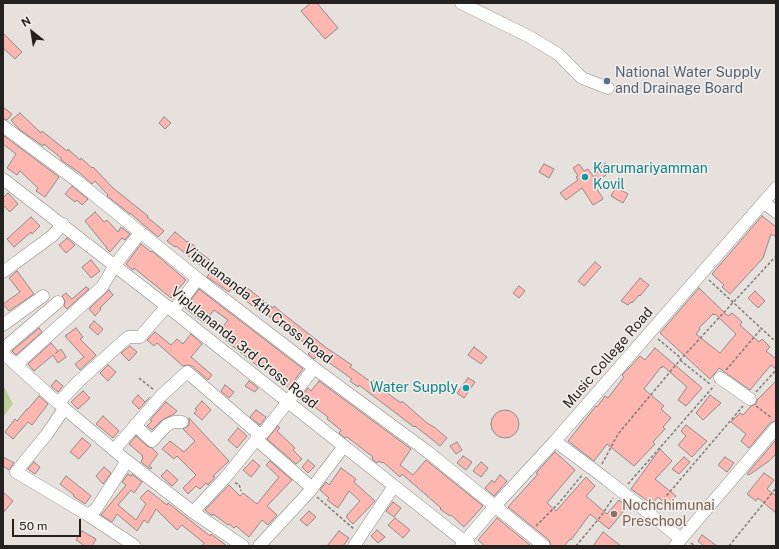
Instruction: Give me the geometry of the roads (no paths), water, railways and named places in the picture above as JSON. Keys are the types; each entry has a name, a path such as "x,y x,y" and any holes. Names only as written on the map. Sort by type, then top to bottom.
{"street":[{"path":"461,3 528,36 558,54 582,78 608,88"},
{"name":"Vipulananda 4th Cross Road","path":"3,126 77,181 140,233 314,368 428,452 544,546"},
{"name":"Vipulananda 3rd Cross Road","path":"3,179 170,308 394,486 465,545"},
{"name":"Music College Road","path":"465,545 495,506 556,441 776,188"},
{"path":"763,202 776,212"},
{"path":"3,272 52,236 63,224"},
{"path":"16,365 102,286 114,265 140,233"},
{"path":"135,546 16,472 48,434 61,406 79,381 128,338 140,337 198,278"},
{"path":"3,325 43,296"},
{"path":"3,348 58,302"},
{"path":"3,353 61,406 127,461 193,512 243,546"},
{"path":"193,512 225,478 258,437 265,431 314,368"},
{"path":"114,450 161,396 186,372 258,437 311,490"},
{"path":"717,382 749,399"},
{"path":"135,425 152,441 167,425 174,422 182,422"},
{"path":"556,441 651,514 678,542 776,428"},
{"path":"259,546 311,490 344,446"},
{"path":"88,516 96,509 127,461"},
{"path":"354,546 394,486"}],"place":[{"name":"National Water Supply and Drainage Board","path":"607,81"},
{"name":"Karumariyamman Kovil","path":"585,177"},
{"name":"Water Supply","path":"466,388"},
{"name":"Nochchimunai Preschool","path":"614,514"}]}
